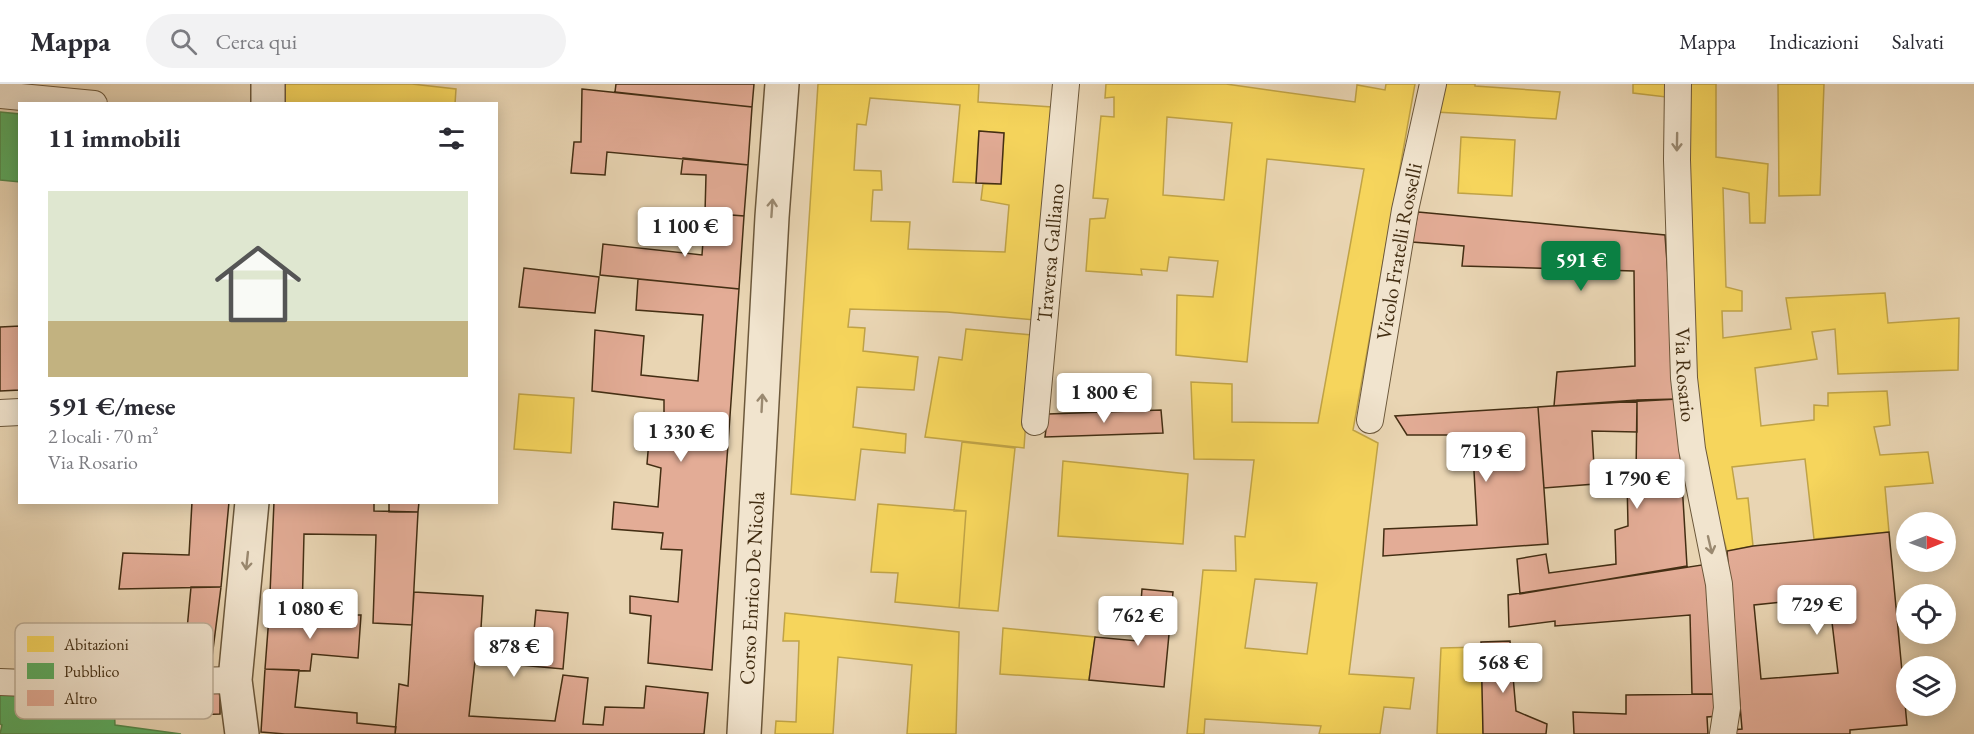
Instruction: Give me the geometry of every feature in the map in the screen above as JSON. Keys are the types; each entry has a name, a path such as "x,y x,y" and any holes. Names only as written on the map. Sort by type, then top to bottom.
{"street":[{"path":"268,84 268,102"},
{"name":"Corso Enrico De Nicola","path":"744,734 771,229 782,84"},
{"name":"Traversa Galliano","path":"1035,422 1066,84"},
{"name":"Vicolo Fratelli Rosselli","path":"1370,420 1405,210 1433,84"},
{"name":"Via Rosario","path":"1678,84 1677,160 1684,378 1692,449 1719,584 1727,708 1723,734"},
{"path":"0,95 73,102"},
{"path":"0,413 18,412"},
{"path":"242,734 235,680 252,504"},
{"path":"213,680 235,680"},
{"path":"0,682 15,683"}],"building: Abitazioni":[{"path":"284,84 412,84 456,89 455,102 284,102"},
{"path":"818,84 979,84 978,102 1052,107 1035,320 947,312 850,309 848,327 865,328 863,351 918,357 914,390 857,387 853,427 906,434 905,453 861,449 855,500 791,494","holes":["870,98 960,105 953,182 976,183 979,131 1004,133 1001,184 983,184 981,200 1009,205 1005,252 908,249 910,222 871,221 873,190 882,190 881,171 854,170 857,124 866,125"]},
{"path":"1106,84 1226,84 1355,102 1357,85 1385,90 1386,84 1415,84 1353,430 1378,443 1349,674 1414,678 1410,709 1384,707 1380,734 1319,734 1321,726 1205,719 1204,734 1187,734 1203,570 1236,571 1235,536 1245,537 1254,460 1194,459 1191,382 1232,384 1232,422 1318,423 1364,169 1267,159 1247,362 1176,355 1177,295 1213,297 1218,261 1169,257 1167,271 1141,269 1142,275 1086,271 1090,219 1105,218 1108,199 1093,198 1101,116 1114,117 1114,97 1105,98","holes":["1167,117 1232,123 1224,200 1163,195","1255,579 1317,583 1307,654 1245,648"]},
{"path":"1443,84 1475,84 1475,86 1560,92 1556,119 1436,112"},
{"path":"1633,84 1666,84 1666,97 1633,93"},
{"path":"1687,84 1716,84 1716,157 1768,164 1765,223 1750,223 1749,193 1723,188 1726,287 1742,291 1742,311 1722,311 1723,338 1791,329 1786,298 1885,293 1888,323 1959,318 1958,370 1838,374 1835,329 1812,332 1817,359 1755,368 1761,426 1814,420 1814,405 1828,406 1828,393 1887,391 1890,425 1874,427 1880,455 1928,452 1933,483 1885,487 1889,532 1814,539 1805,459 1732,467 1737,499 1748,498 1753,546 1727,551 1697,440"},
{"path":"1778,84 1824,84 1820,195 1779,196"},
{"path":"1461,137 1515,140 1512,196 1458,193"},
{"path":"966,329 1032,335 1024,448 925,437 939,357 962,360"},
{"path":"519,394 574,398 571,453 514,449"},
{"path":"962,442 1015,448 998,611 959,608 966,511 954,511"},
{"path":"1063,461 1188,474 1183,544 1058,536"},
{"path":"878,504 966,511 959,608 895,602 898,573 871,572"},
{"path":"785,613 959,632 956,734 907,734 912,665 838,657 833,734 775,734 776,721 796,722 799,641 783,641"},
{"path":"1003,628 1095,637 1089,680 1000,674"},
{"path":"1482,647 1483,734 1437,734 1441,648"}],"building: Pubblico":[{"path":"0,112 18,114 18,182 0,180"},
{"path":"0,692 15,693 15,719 115,719 115,725 181,734 0,734 2,725 0,724"}],"building: Altro":[{"path":"616,84 754,84 752,107 615,92"},
{"path":"582,89 752,107 748,165 607,152 605,175 571,173 574,142 581,142"},
{"path":"979,131 1004,133 1001,184 976,183"},
{"path":"683,158 748,165 744,216 705,213 706,175 681,174"},
{"path":"1418,212 1665,235 1677,399 1554,406 1557,372 1635,366 1634,271 1462,266 1464,246 1412,242"},
{"path":"705,213 744,216 739,289 600,275 603,244 702,255"},
{"path":"524,268 599,277 595,313 519,307"},
{"path":"638,279 739,289 712,670 648,663 651,616 630,613 630,596 678,602 682,550 661,549 663,533 612,529 614,502 658,507 661,468 647,464 649,440 693,446 694,418 664,415 664,400 592,391 595,330 644,336 641,375 698,381 703,315 636,310"},
{"path":"18,326 18,390 0,391 0,327"},
{"path":"1677,399 1687,566 1520,594 1517,559 1546,554 1549,573 1616,564 1615,530 1628,526 1627,478 1636,476 1637,400"},
{"path":"1637,400 1637,432 1592,431 1595,484 1544,488 1538,407"},
{"path":"1538,407 1548,544 1383,556 1384,529 1477,525 1472,435 1407,435 1395,416"},
{"path":"1161,410 1163,433 1045,437 1048,414"},
{"path":"192,504 229,504 221,587 119,589 123,553 189,555"},
{"path":"274,504 374,504 374,511 418,512 412,625 373,623 376,535 304,534 302,615 269,616"},
{"path":"389,504 419,504 418,512 389,512"},
{"path":"1889,532 1896,607 1896,644 1899,644 1901,656 1896,656 1896,716 1906,716 1907,725 1850,730 1850,734 1731,734 1731,730 1742,729 1727,551 1753,546","holes":["1829,597 1838,673 1761,679 1754,605"]},
{"path":"1708,564 1716,694 1692,694 1690,615 1555,626 1555,621 1509,627 1508,595"},
{"path":"191,587 221,587 213,650 213,623 188,623"},
{"path":"1142,589 1173,592 1164,687 1089,680 1095,637 1138,641"},
{"path":"414,592 483,596 481,628 534,631 536,610 568,613 563,669 475,661 469,716 555,721 563,675 588,678 583,724 603,725 605,707 644,708 646,686 708,693 704,734 395,734 399,684 408,686"},
{"path":"361,615 358,658 312,654 310,671 265,669 269,616"},
{"path":"1510,641 1516,711 1547,724 1546,734 1483,734 1481,642"},
{"path":"265,669 299,670 295,707 357,713 357,723 396,727 395,734 261,732"},
{"path":"213,689 220,689 220,714 213,714"},
{"path":"1716,694 1718,716 1707,717 1708,734 1574,734 1573,712 1626,714 1626,695"}]}
